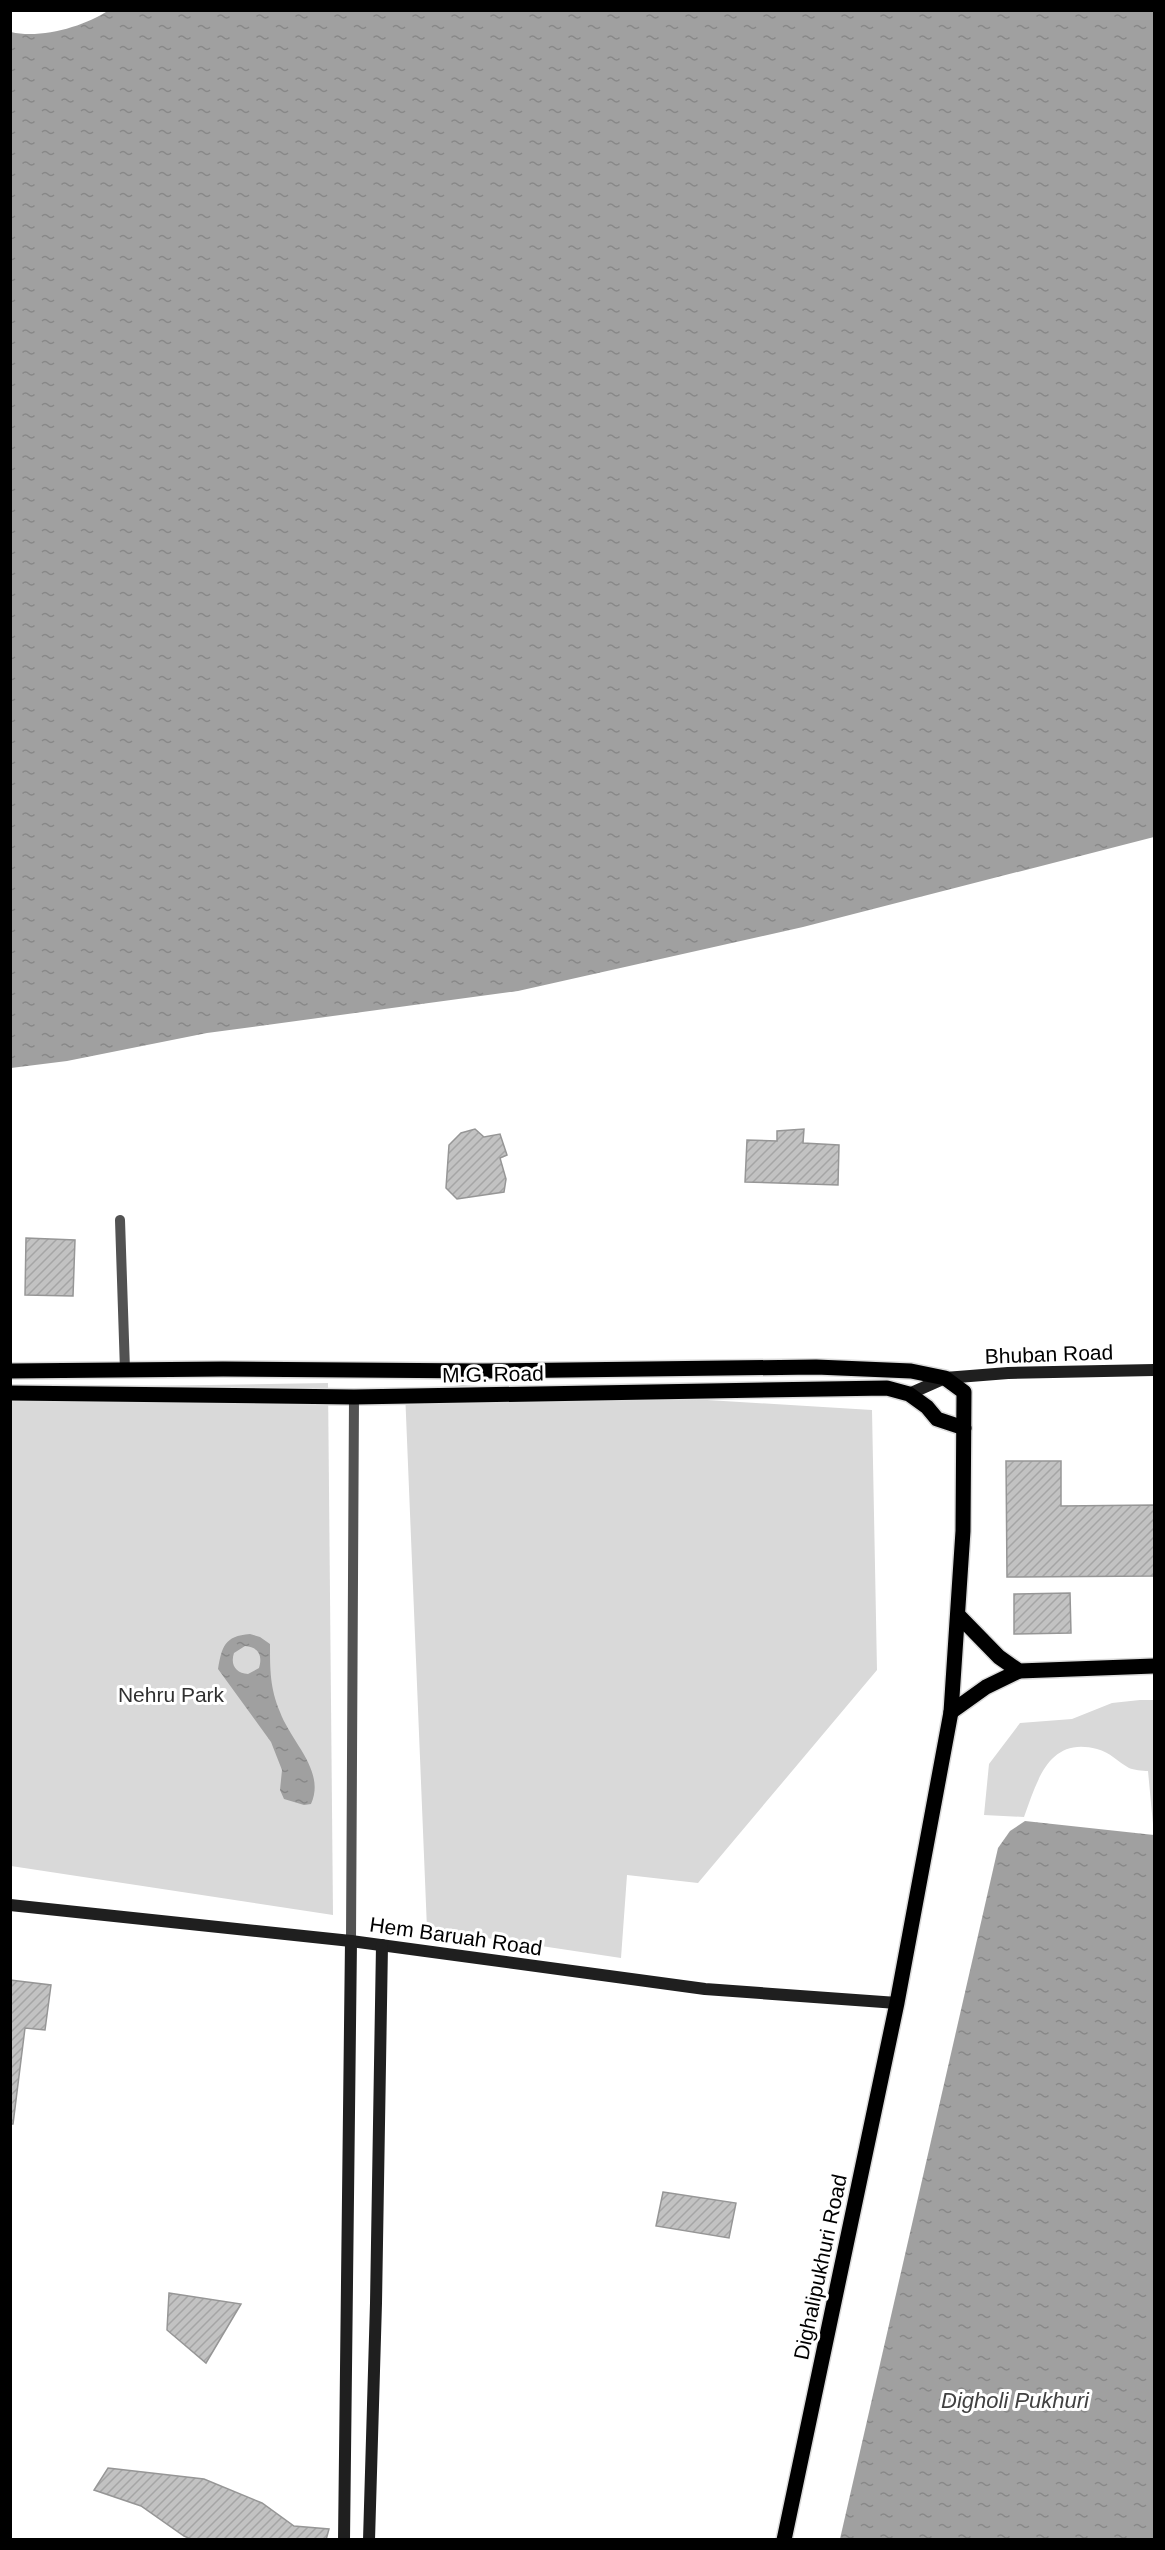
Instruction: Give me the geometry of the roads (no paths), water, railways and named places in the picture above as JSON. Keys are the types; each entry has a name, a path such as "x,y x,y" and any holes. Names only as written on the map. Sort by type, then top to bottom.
{"main road":[{"path":"10,1371 482,1371 816,1367 911,1371 945,1378"},
{"name":"Dighalipukhuri Road","path":"784,2540 897,2003 951,1712 958,1616 964,1392 945,1378"},
{"name":"M.G. Road","path":"10,1393 354,1397 887,1388 909,1395 927,1407 937,1419 964,1428"},
{"path":"958,1616 999,1657 1019,1671"},
{"path":"951,1712 986,1687 1019,1671 1155,1666"}],"street":[{"name":"Bhuban Road","path":"945,1378 1008,1373 1155,1370"},
{"path":"909,1395 945,1378"},
{"name":"Hem Baruah Road","path":"10,1905 351,1941 705,1989 897,2003"},
{"path":"344,2540 351,1941"},
{"path":"369,2540 382,1946"}],"lane":[{"path":"120,1220 125,1370"},
{"path":"351,1941 354,1397"}],"water":[{"path":"109,10 1154,11 1154,837 803,927 518,991 207,1033 67,1061 11,1068 11,32 35,34 62,30 87,22"},
{"path":"250,1634 260,1637 270,1644 274,1695 285,1723 311,1768 314,1792 311,1804 304,1805 284,1799 280,1790 282,1770 271,1742 218,1669 226,1644 241,1635","holes":["245,1646 258,1652 260,1659 259,1668 248,1674 235,1668 233,1657 234,1653"]},
{"name":"Digholi Pukhuri","path":"1025,1821 1154,1835 1154,2539 840,2539 998,1848 1010,1831"}],"park label":[{"name":"Nehru Park","path":"171,1694"}]}
